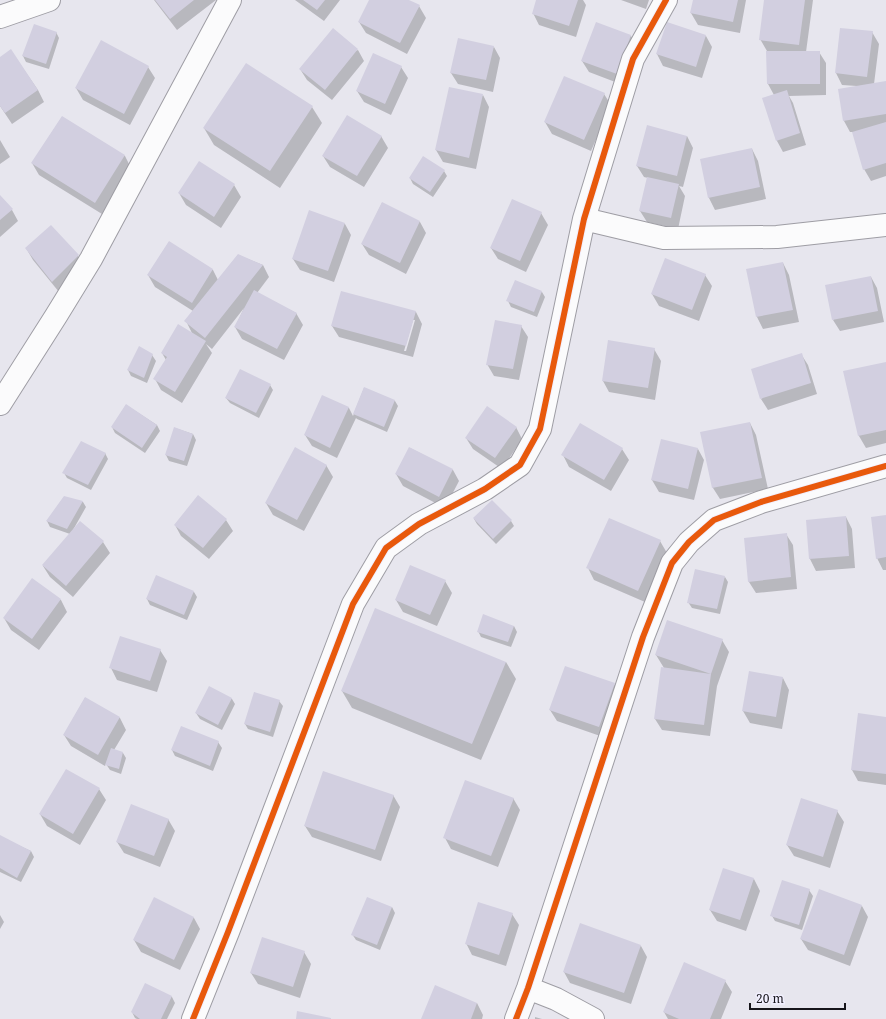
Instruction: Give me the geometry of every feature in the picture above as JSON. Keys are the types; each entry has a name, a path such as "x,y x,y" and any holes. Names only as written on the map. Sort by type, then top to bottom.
{"street":[{"path":"0,17 49,0"},
{"path":"0,404 91,259 230,0"},
{"path":"193,1019 228,932 356,597 386,548 419,524 485,489 520,465 540,429 584,219 633,59 666,0"},
{"path":"584,219 664,238 777,237 886,225"},
{"path":"516,1019 528,988 643,637 672,564 689,542 714,520 761,502 886,466"},
{"path":"528,988 556,999 593,1019"}],"building":[{"path":"155,0 194,0 170,19"},
{"path":"303,0 325,0 317,10"},
{"path":"369,0 409,0 420,5 400,43 358,22"},
{"path":"536,0 578,0 569,26 532,14"},
{"path":"693,0 738,0 733,22 690,13"},
{"path":"764,0 805,0 799,45 759,40"},
{"path":"596,22 631,35 617,74 581,61"},
{"path":"667,22 706,35 696,67 656,54"},
{"path":"34,24 57,32 46,64 22,56"},
{"path":"333,28 358,49 325,90 299,69"},
{"path":"840,28 873,31 867,77 835,73"},
{"path":"458,38 494,46 486,80 450,73"},
{"path":"101,40 149,66 124,114 75,88"},
{"path":"11,49 38,90 5,113 0,106 0,57"},
{"path":"766,51 820,51 820,84 767,84"},
{"path":"373,53 402,66 385,104 356,91"},
{"path":"246,63 313,106 270,171 203,128"},
{"path":"564,76 605,93 584,140 544,122"},
{"path":"886,81 886,114 843,121 838,89"},
{"path":"449,87 483,94 469,158 435,150"},
{"path":"787,90 800,133 776,141 762,98"},
{"path":"347,115 382,136 357,176 322,156"},
{"path":"62,116 125,155 95,203 31,163"},
{"path":"886,122 886,163 863,170 852,132"},
{"path":"647,125 687,136 677,176 636,166"},
{"path":"752,148 760,187 708,198 700,159"},
{"path":"423,156 445,170 430,192 409,178"},
{"path":"199,161 235,184 214,217 178,193"},
{"path":"647,177 679,184 671,218 639,211"},
{"path":"0,195 13,209 0,220"},
{"path":"512,199 542,212 520,261 490,248"},
{"path":"382,202 420,221 400,263 361,244"},
{"path":"309,210 345,223 328,271 292,259"},
{"path":"51,225 79,255 52,282 25,248"},
{"path":"169,241 213,269 192,303 147,275"},
{"path":"238,254 263,265 205,338 184,321"},
{"path":"665,258 706,274 692,310 651,294"},
{"path":"783,262 793,310 756,317 746,269"},
{"path":"871,276 878,311 832,320 825,285"},
{"path":"515,280 542,291 534,312 506,301"},
{"path":"254,290 297,313 277,349 234,327"},
{"path":"341,291 416,311 406,346 331,326"},
{"path":"495,320 522,325 513,369 486,365"},
{"path":"178,324 206,341 175,392 153,379 167,357 161,353"},
{"path":"608,340 655,348 648,388 602,381"},
{"path":"139,346 153,354 144,378 127,370"},
{"path":"802,353 811,383 760,399 751,369"},
{"path":"886,362 886,430 858,436 843,371"},
{"path":"240,369 271,384 256,413 225,398"},
{"path":"364,387 395,400 384,427 353,414"},
{"path":"322,395 349,407 330,448 304,435"},
{"path":"126,404 157,425 142,448 111,427"},
{"path":"487,406 517,427 495,458 465,438"},
{"path":"750,422 762,478 712,488 700,432"},
{"path":"580,423 623,448 604,480 561,455"},
{"path":"174,427 193,434 184,461 165,455"},
{"path":"661,439 698,448 688,489 651,480"},
{"path":"81,441 106,453 88,485 62,473"},
{"path":"295,447 327,465 297,520 265,503"},
{"path":"409,447 453,469 439,497 395,474"},
{"path":"198,495 227,519 203,548 174,525"},
{"path":"64,496 83,501 67,529 46,521"},
{"path":"492,500 512,520 493,539 473,518"},
{"path":"886,515 886,557 876,559 871,517"},
{"path":"846,516 849,556 809,559 806,520"},
{"path":"609,518 661,540 638,591 586,568"},
{"path":"80,521 104,541 66,586 42,565"},
{"path":"787,533 791,577 748,582 744,538"},
{"path":"410,565 446,580 430,615 395,600"},
{"path":"695,569 725,576 717,609 687,603"},
{"path":"156,575 194,591 184,615 146,599"},
{"path":"32,578 61,599 32,639 3,618"},
{"path":"375,608 506,662 472,744 341,691"},
{"path":"483,614 514,626 508,642 477,632"},
{"path":"667,620 723,639 711,674 655,655"},
{"path":"120,636 161,649 150,681 109,668"},
{"path":"565,666 615,683 599,727 549,710"},
{"path":"661,667 711,674 704,725 654,719"},
{"path":"749,671 783,677 776,717 742,711"},
{"path":"209,686 232,698 218,725 195,713"},
{"path":"254,692 280,700 270,732 244,724"},
{"path":"85,697 120,717 98,755 63,735"},
{"path":"858,713 886,717 886,774 851,770"},
{"path":"181,726 219,741 210,766 171,750"},
{"path":"111,748 123,752 119,769 105,765"},
{"path":"66,769 100,788 73,834 39,814"},
{"path":"323,771 394,795 375,850 304,826"},
{"path":"465,780 514,798 491,856 443,838"},
{"path":"801,798 838,810 823,857 786,845"},
{"path":"131,804 169,819 154,856 116,842"},
{"path":"0,835 31,851 17,878 0,868"},
{"path":"723,868 754,878 740,920 709,910"},
{"path":"782,880 810,889 799,925 770,916"},
{"path":"819,889 862,905 844,955 800,939"},
{"path":"154,897 194,917 174,960 133,940"},
{"path":"367,897 392,907 377,945 351,935"},
{"path":"478,902 513,913 499,955 465,944"},
{"path":"580,923 641,945 624,993 563,972"},
{"path":"262,937 305,951 293,987 250,973"},
{"path":"684,962 726,980 710,1019 679,1019 663,1012"},
{"path":"145,983 172,996 161,1019 140,1019 131,1012"},
{"path":"435,985 477,1003 471,1019 421,1019"},
{"path":"297,1011 331,1018 331,1019 296,1019"}],"cycle path":[{"path":"193,1019 228,932 353,604 386,548 419,524 485,489 520,465 540,429 584,219 633,59 666,0"},
{"path":"516,1019 528,988 643,637 672,563 689,542 714,520 761,502 886,466"}]}
